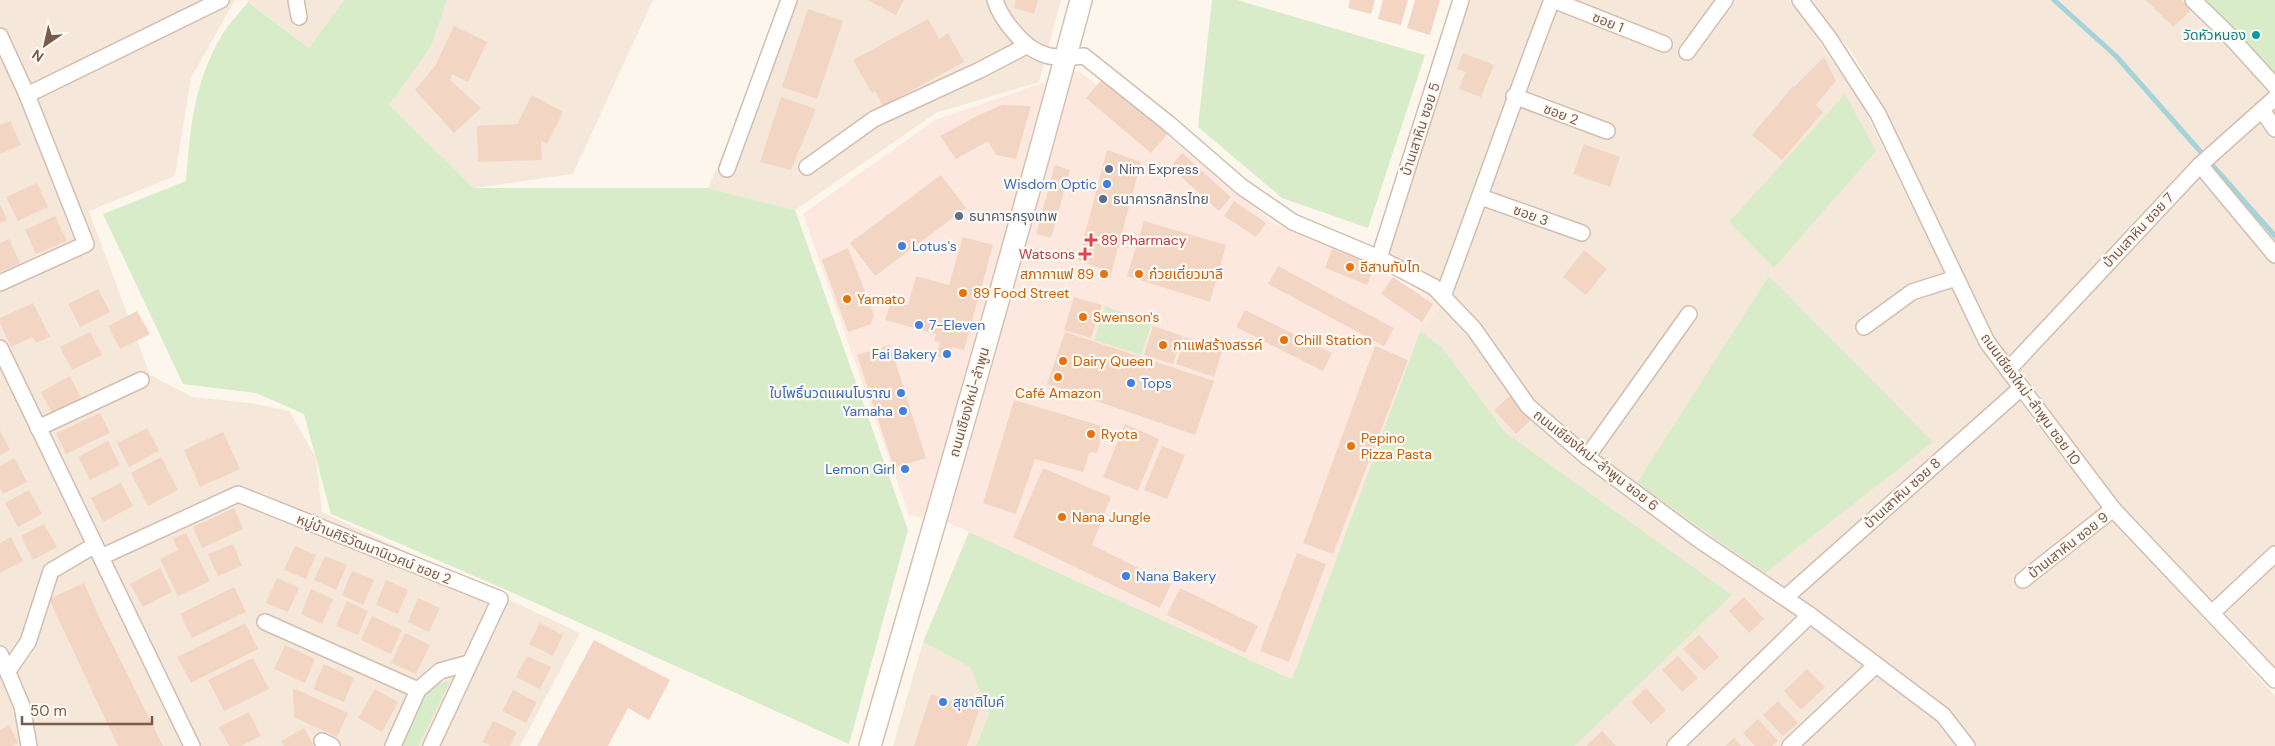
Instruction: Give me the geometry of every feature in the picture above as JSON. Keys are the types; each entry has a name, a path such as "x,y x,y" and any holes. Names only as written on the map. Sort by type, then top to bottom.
{"main road":[{"name":"ถนนเชียงใหม่-ลำพูน","path":"870,746 967,405 1005,281 1081,0"}],"street":[{"path":"27,95 221,0"},
{"path":"296,0 299,17"},
{"path":"727,168 790,0"},
{"path":"807,167 874,118 980,70 1026,46 1004,20 995,0"},
{"name":"บ้านเสาหิน ซอย 5","path":"1379,258 1460,0"},
{"path":"1443,296 1481,197 1514,96 1552,0"},
{"name":"ซอย 1","path":"1552,0 1664,44"},
{"path":"1687,52 1725,0"},
{"name":"ถนนเชียงใหม่-ลำพูน ซอย 10","path":"1800,0 1829,38 1878,114 1987,342 2020,389 2113,509 2275,680"},
{"path":"2193,0 2225,31 2275,86"},
{"path":"0,36 27,95 86,244 0,283"},
{"name":"ถนนเชียงใหม่-ลำพูน ซอย 6","path":"1026,46 1041,55 1065,58 1084,56 1168,123 1242,187 1293,222 1379,258 1434,287 1474,329 1528,406 1587,457 1876,664 1943,715 1967,746"},
{"name":"ซอย 2","path":"1514,96 1607,131"},
{"name":"บ้านเสาหิน ซอย 7","path":"2008,370 2200,165 2275,98"},
{"path":"2262,110 2275,129"},
{"path":"2200,165 2275,255"},
{"name":"ซอย 3","path":"1481,197 1582,233"},
{"path":"1864,327 1912,292 1956,278"},
{"path":"1587,457 1689,314"},
{"path":"0,348 192,746"},
{"path":"38,428 141,380"},
{"name":"บ้านเสาหิน ซอย 8","path":"1785,598 2020,389"},
{"name":"หมู่บ้านศิริวัฒนานิเวศน์ ซอย 2","path":"98,551 238,494 500,599 431,746"},
{"name":"บ้านเสาหิน ซอย 9","path":"2022,580 2113,509"},
{"path":"8,671 28,642 52,571 98,551"},
{"path":"2212,613 2275,554"},
{"path":"1675,746 1810,615"},
{"path":"265,622 418,690"},
{"path":"0,654 22,706 29,746"},
{"path":"393,746 418,690 440,671 469,664"},
{"path":"1790,746 1876,664"}],"shaded area":[{"path":"0,0 235,0 191,78 175,176 89,211 150,375 193,397 250,403 289,411 316,458 322,512 580,633 520,746 0,746"},
{"path":"246,0 344,0 309,48"},
{"path":"447,0 653,0 573,174 474,188 389,105 431,47"},
{"path":"790,0 1061,0 1039,82 936,113 795,210 708,188"},
{"path":"1468,0 1789,0 1862,105 1983,350 2032,418 2131,539 2275,696 2275,746 1575,746 1732,595 1505,432 1442,347 1420,331 1439,305 1383,265"},
{"path":"1809,0 2275,0 2275,673 2119,505 1994,338 1884,107 1851,51"},
{"path":"1078,71 1180,146 1275,224 1345,251 1441,305 1420,331 1292,679 949,523 909,515 803,214 935,120"},
{"path":"923,642 970,667 989,714 976,746 893,746"}],"green space":[{"path":"344,0 447,0 431,47 389,105 474,188 708,188 795,210 908,530 849,744 511,592 331,514 304,414 256,393 183,384 103,214 186,181 189,142 195,106 205,70 222,35 248,2 309,48"},
{"path":"1212,0 1237,0 1425,55 1368,228 1282,198 1198,127"},
{"name":"วัดหัวหนอง","path":"2203,0 2275,0 2275,76"},
{"path":"1845,94 1876,151 1774,268 1729,222"},
{"path":"1769,276 1933,442 1765,573 1637,483"},
{"path":"1105,306 1152,323 1141,355 1094,340"},
{"path":"1420,331 1442,347 1505,432 1732,595 1575,746 976,746 989,714 970,667 923,642 969,532 1292,679"},
{"path":"450,681 418,746 401,746 430,684"}],"building":[{"path":"867,0 904,0 896,15"},
{"path":"1016,0 1038,0 1034,14 1014,8"},
{"path":"1350,0 1375,0 1371,14 1348,8"},
{"path":"1383,0 1408,0 1401,25 1378,19"},
{"path":"1415,0 1440,0 1430,35 1407,28"},
{"path":"2146,0 2182,0 2191,10 2173,27"},
{"path":"808,9 843,21 817,99 782,87"},
{"path":"928,19 939,39 948,33 964,62 883,106 875,91 872,93 853,60"},
{"path":"454,26 487,42 468,82 452,74 450,80 481,108 454,133 415,90 435,66"},
{"path":"1463,53 1494,65 1481,97 1459,89 1466,72 1457,69"},
{"path":"1824,57 1836,81 1816,105 1823,112 1782,160 1752,135 1793,86"},
{"path":"1104,77 1168,133 1151,153 1086,98"},
{"path":"532,95 563,112 547,144 541,141 542,160 478,162 477,126 517,124"},
{"path":"781,97 816,109 791,170 760,162"},
{"path":"1002,105 1031,106 1016,159 996,155 988,141 956,159 940,136"},
{"path":"10,121 21,145 0,154 0,125"},
{"path":"1584,144 1620,157 1610,187 1573,174"},
{"path":"1107,150 1141,162 1110,278 1100,275 1102,269 1078,260"},
{"path":"1182,153 1231,197 1219,211 1170,167"},
{"path":"1055,165 1070,170 1051,238 1036,234"},
{"path":"941,175 966,208 875,276 850,243"},
{"path":"37,183 48,207 18,221 6,197"},
{"path":"1234,201 1266,223 1256,237 1224,216"},
{"path":"0,204 7,220 0,223"},
{"path":"55,216 67,241 36,254 25,230"},
{"path":"1144,221 1226,245 1210,302 1127,276"},
{"path":"963,237 993,245 964,350 952,347 948,360 936,356 940,343 934,341 936,334 885,320 891,301 908,305 916,276 949,285"},
{"path":"9,239 20,263 0,272 0,243"},
{"path":"848,248 874,315 871,324 848,332 822,260"},
{"name":"อีสานทับไท","path":"1332,249 1375,266 1367,285 1325,268"},
{"path":"1584,250 1607,269 1586,295 1563,277"},
{"path":"1278,266 1394,328 1384,346 1268,284"},
{"path":"1393,277 1433,304 1422,322 1381,294"},
{"path":"98,289 110,312 80,327 68,304"},
{"name":"Swenson's","path":"1074,297 1102,305 1091,338 1064,330"},
{"path":"33,303 50,337 36,343 33,337 11,347 0,323 0,318"},
{"name":"Chill Station","path":"1245,310 1332,353 1323,371 1236,327"},
{"path":"137,311 150,334 120,349 108,326"},
{"name":"กาแฟสร้างสรรค์","path":"1153,326 1183,336 1173,364 1144,355"},
{"path":"90,332 102,355 72,370 60,347"},
{"name":"Tops","path":"1065,332 1214,381 1195,435 1047,384"},
{"path":"1185,337 1223,349 1214,377 1176,364"},
{"path":"890,345 926,458 894,468 857,355"},
{"path":"1375,346 1408,360 1333,554 1303,543"},
{"path":"70,376 82,400 53,415 41,392"},
{"path":"1511,395 1532,419 1516,434 1494,410"},
{"path":"1014,400 1105,427 1097,453 1090,452 1083,472 1035,459 1016,514 983,503"},
{"path":"100,413 110,433 66,454 56,433"},
{"path":"1125,424 1159,439 1138,491 1103,477"},
{"path":"147,428 159,451 129,467 117,443"},
{"path":"0,430 10,450 0,455"},
{"path":"223,432 240,469 200,487 184,450"},
{"path":"108,441 120,465 90,480 78,457"},
{"path":"1162,446 1185,455 1167,499 1144,490"},
{"path":"161,457 178,490 148,506 131,473"},
{"path":"14,458 27,482 3,494 0,489 0,466"},
{"name":"Nana Jungle","path":"1043,468 1111,497 1092,545 1171,584 1160,608 1013,537"},
{"path":"121,483 133,506 103,522 91,498"},
{"path":"29,490 42,514 18,527 5,503"},
{"path":"234,508 243,529 202,548 193,527"},
{"path":"44,524 57,547 33,560 21,536"},
{"path":"186,533 210,581 178,596 160,559 178,550 173,539"},
{"path":"11,537 23,561 0,573 0,543"},
{"path":"233,544 242,566 218,576 208,554"},
{"path":"295,546 316,555 306,579 284,570"},
{"path":"1297,553 1326,564 1289,662 1260,651"},
{"path":"325,556 347,565 336,590 314,580"},
{"path":"160,568 172,592 143,607 130,584"},
{"path":"352,571 374,580 363,605 342,595"},
{"path":"277,578 299,588 288,612 266,603"},
{"path":"386,580 408,590 398,614 376,605"},
{"path":"84,583 163,746 118,746 49,599"},
{"path":"234,587 246,612 192,638 180,614"},
{"path":"1180,588 1258,626 1245,653 1167,615"},
{"path":"311,589 333,599 322,624 301,614"},
{"path":"1744,597 1764,619 1749,633 1729,611"},
{"path":"418,598 440,608 429,632 408,622"},
{"path":"347,601 368,611 358,635 336,626"},
{"path":"372,616 402,630 391,654 361,640"},
{"path":"245,623 258,649 191,683 177,657"},
{"path":"540,623 563,635 553,656 529,644"},
{"path":"405,633 430,645 416,674 391,663"},
{"path":"1699,635 1719,657 1704,671 1683,649"},
{"path":"594,640 670,680 649,720 628,708 608,746 537,746"},
{"path":"285,645 315,659 305,683 274,669"},
{"path":"527,656 551,667 540,689 516,677"},
{"path":"1678,656 1698,678 1682,692 1662,670"},
{"path":"253,658 269,689 224,711 208,680"},
{"path":"324,664 354,678 344,702 313,689"},
{"path":"1807,669 1825,687 1801,710 1784,691"},
{"path":"293,688 348,713 337,737 294,717"},
{"path":"1646,688 1666,710 1651,724 1631,702"},
{"path":"375,689 398,702 382,732 358,718"},
{"path":"513,690 537,702 526,723 502,711"},
{"path":"931,694 979,710 967,746 914,746"},
{"path":"1778,701 1798,723 1783,736 1763,715"},
{"path":"249,712 261,736 241,746 229,746 219,727"},
{"path":"1758,719 1778,741 1772,746 1755,746 1743,733"},
{"path":"493,721 517,732 510,746 491,746 482,742"},
{"path":"9,725 18,743 11,746 0,746 0,730"},
{"path":"304,728 314,746 284,746 281,741"},
{"path":"1602,731 1616,746 1587,745"},
{"path":"1734,738 1741,746 1725,746"}],"waterway":[{"path":"2054,0 2116,56 2275,236"}],"place":[{"name":"วัดหัวหนอง","path":"2256,35"},
{"name":"Nim Express","path":"1109,169"},
{"name":"Wisdom Optic","path":"1107,184"},
{"name":"ธนาคารกสิกรไทย","path":"1103,199"},
{"name":"ธนาคารกรุงเทพ","path":"959,216"},
{"name":"89 Pharmacy","path":"1091,240"},
{"name":"Lotus's","path":"902,246"},
{"name":"Watsons","path":"1085,254"},
{"name":"อีสานทับไท","path":"1350,267"},
{"name":"สภากาแฟ 89","path":"1104,274"},
{"name":"ก๋วยเตี๋ยวมาลี","path":"1139,274"},
{"name":"89 Food Street","path":"963,293"},
{"name":"Yamato","path":"847,299"},
{"name":"Swenson's","path":"1083,317"},
{"name":"7-Eleven","path":"919,325"},
{"name":"Chill Station","path":"1284,340"},
{"name":"กาแฟสร้างสรรค์","path":"1163,345"},
{"name":"Fai Bakery","path":"947,354"},
{"name":"Dairy Queen","path":"1063,361"},
{"name":"Café Amazon","path":"1058,377"},
{"name":"Tops","path":"1131,383"},
{"name":"ใบโพธิ์นวดแผนโบราณ","path":"901,393"},
{"name":"Yamaha","path":"903,411"},
{"name":"Ryota","path":"1091,434"},
{"name":"Pepino Pizza Pasta","path":"1351,446"},
{"name":"Lemon Girl","path":"905,469"},
{"name":"Nana Jungle","path":"1062,517"},
{"name":"Nana Bakery","path":"1126,576"},
{"name":"สุชาติไบค์","path":"943,702"}]}
